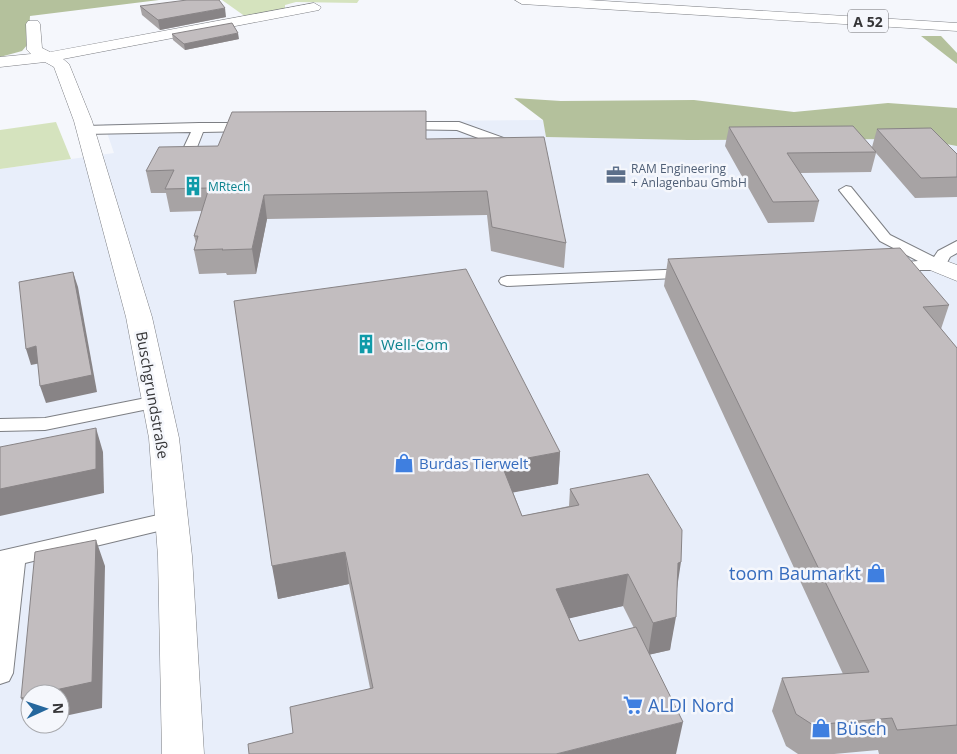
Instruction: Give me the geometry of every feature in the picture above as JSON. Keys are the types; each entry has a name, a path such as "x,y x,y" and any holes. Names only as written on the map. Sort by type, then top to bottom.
{"main road":[{"name":"A 52","path":"522,0 957,27"},
{"name":"A 52","path":"698,0 957,18"},
{"path":"801,6 850,7"},
{"path":"0,62 38,44 314,7"},
{"path":"938,12 957,13"},
{"name":"Buschgrundstraße","path":"38,44 61,64 85,130 139,318 164,438 175,556 183,754"}],"lane":[{"path":"389,126 459,126 507,144"},
{"path":"185,160 199,127"},
{"path":"85,130 260,127"},
{"path":"846,190 885,238 947,270"},
{"path":"947,270 944,254 957,246"},
{"path":"871,268 947,270"},
{"path":"506,281 704,274"},
{"path":"0,425 45,424 156,402"},
{"path":"0,673 7,558 171,520"}],"shaded area":[{"path":"543,120 546,137 688,140 903,139 924,140 957,146 957,754 0,754 0,169 114,153 104,124"}],"green space":[{"path":"0,0 159,0 30,16 28,44 22,51 0,57"},
{"path":"222,0 359,0 357,3 296,2 285,5 285,11 246,17"},
{"path":"921,36 941,36 957,53 957,64"},
{"path":"514,98 561,101 694,100 794,112 888,103 957,108 957,146 924,140 903,139 688,140 546,137 543,120"},
{"path":"56,122 71,159 0,169 0,130"}],"building":[{"path":"187,0 219,0 225,8 158,20 140,6"},
{"path":"232,23 238,33 184,44 172,34"},
{"path":"426,111 426,139 544,137 566,243 492,227 487,191 264,195 252,249 194,250 198,236 194,236 209,188 165,189 174,170 146,171 159,147 218,146 232,112"},
{"path":"853,126 876,152 787,153 819,201 773,202 729,127"},
{"path":"931,128 957,154 957,177 921,178 877,129"},
{"name":"toom Baumarkt","path":"900,248 949,305 923,307 957,348 957,725 897,730 892,718 813,725 796,714 782,678 869,672 668,259"},
{"path":"466,269 560,452 501,463 522,516 579,505 570,489 648,474 682,530 681,562 678,563 676,617 653,623 628,574 556,589 579,641 636,627 683,722 556,754 249,754 248,744 293,733 290,707 373,688 345,552 272,566 234,301"},
{"path":"73,272 92,375 40,386 36,346 26,349 19,282"},
{"path":"96,428 96,469 0,489 0,447"},
{"path":"96,540 92,682 70,687 70,684 22,684 35,552"}],"place":[{"name":"RAM Engineering + Anlagenbau GmbH","path":"616,175"},
{"name":"MRtech","path":"193,186"},
{"name":"Well-Com","path":"366,344"},
{"name":"Burdas Tierwelt","path":"404,463"},
{"name":"toom Baumarkt","path":"876,573"},
{"name":"ALDI Nord","path":"633,705"},
{"name":"Büsch","path":"821,728"}]}
